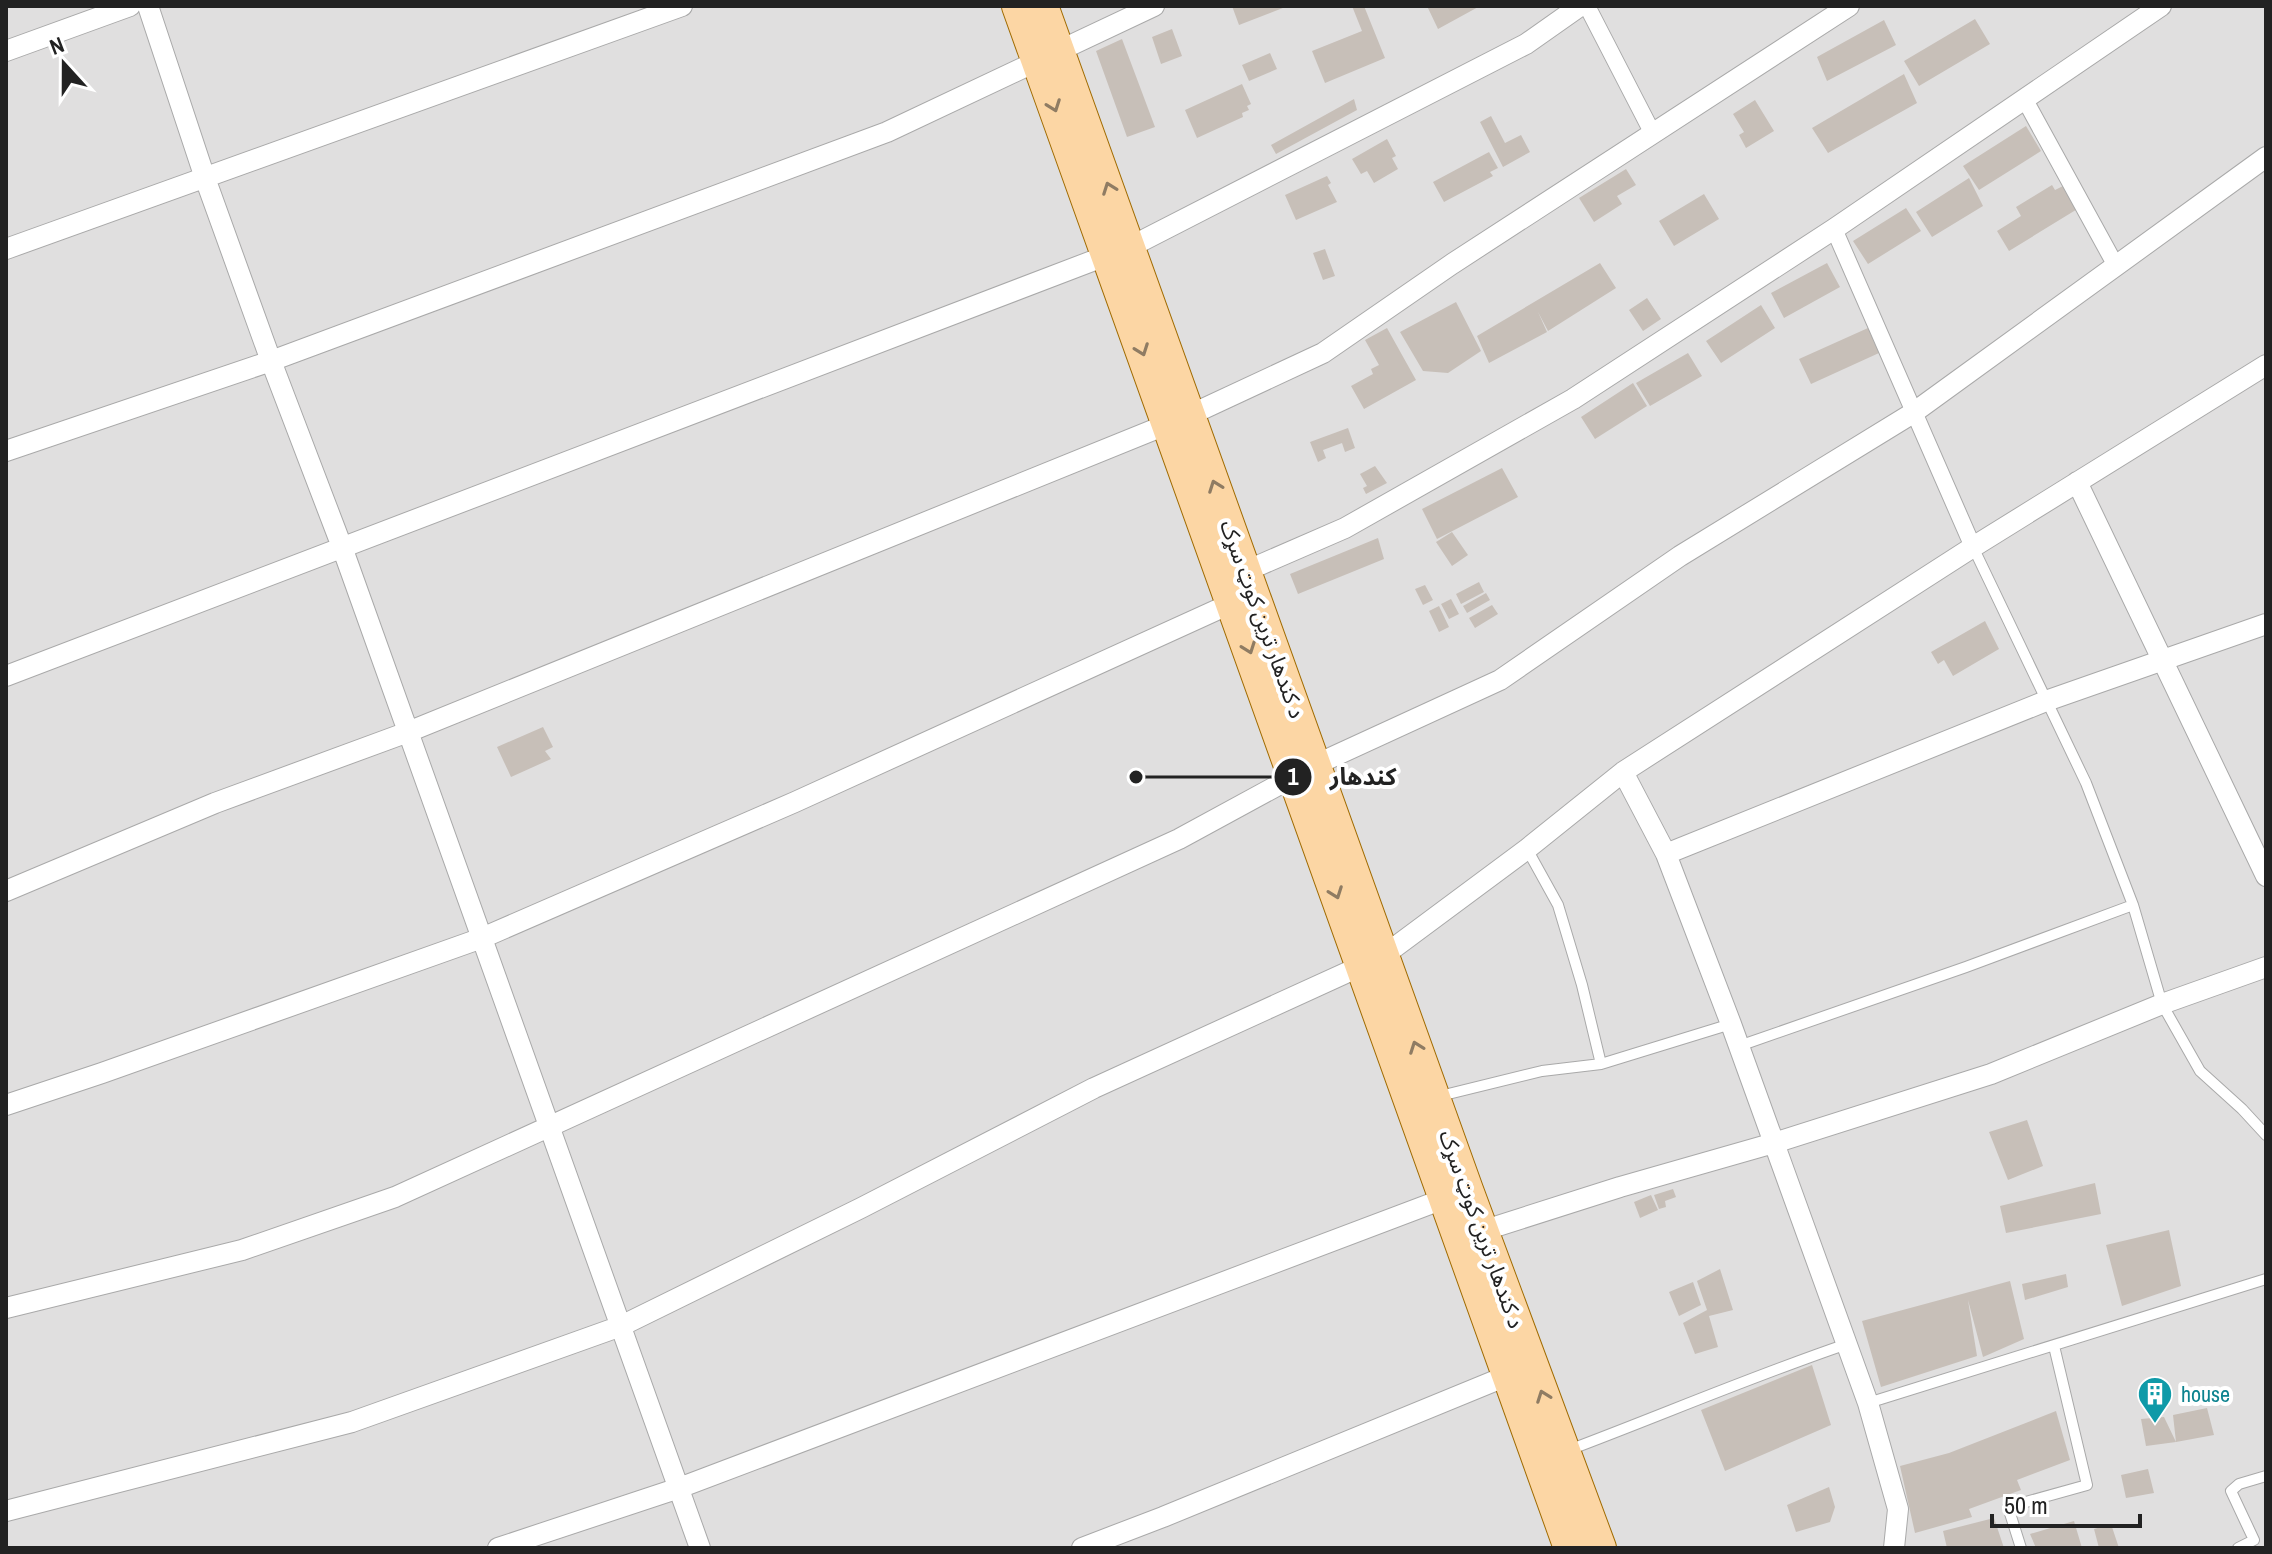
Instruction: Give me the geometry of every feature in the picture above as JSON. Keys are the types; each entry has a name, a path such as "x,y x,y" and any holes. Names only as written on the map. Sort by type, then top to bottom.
{"main road":[{"name":"د کندهار ترين کوټ سړک","path":"1018,6 1048,55 1216,524 1232,603 1305,770"},
{"name":"د کندهار ترين کوټ سړک","path":"1042,6 1048,55"},
{"name":"د کندهار ترين کوټ سړک","path":"1216,524 1246,571 1305,770 1373,960 1446,1198 1570,1548"},
{"name":"د کندهار ترين کوټ سړک","path":"1373,960 1434,1098 1600,1548"}],"street":[{"path":"6,51 130,6"},
{"path":"148,6 205,178 342,547 700,1548"},
{"path":"6,249 682,6"},
{"path":"6,451 271,361 887,132 1154,6"},
{"path":"6,676 1119,251 1526,44 1580,6"},
{"path":"1587,6 1653,134"},
{"path":"6,891 215,803 408,732 1179,420 1323,353 1452,264 1849,6"},
{"path":"1246,571 1345,528 1573,399 1834,229 2161,6"},
{"path":"2025,100 2116,266"},
{"path":"6,1308 242,1250 395,1197 1179,839 1305,770 1500,680 1680,556 1913,413 2266,157"},
{"path":"1834,229 1973,547"},
{"path":"6,1511 352,1422 621,1326 861,1208 1094,1088 1373,960 1527,849 1623,772 1973,547 2266,365"},
{"path":"2077,482 2266,876"},
{"path":"6,1105 482,938 795,802 1232,603"},
{"path":"1666,854 2046,701 2266,624"},
{"path":"1623,772 1666,854 1868,1403 1898,1509 1894,1548"},
{"path":"1482,1231 1991,1074 2162,1004 2266,967"},
{"path":"498,1548 679,1488 1446,1198"},
{"path":"1082,1548 1509,1375"}],"lane":[{"path":"1973,547 2086,783 2133,905 2162,1004 2200,1071 2266,1135"},
{"path":"1527,849 1558,905 1601,1064"},
{"path":"1739,1046 2133,905"},
{"path":"1434,1098 1542,1071 1601,1064 1731,1024"},
{"path":"1868,1403 2266,1279"},
{"path":"1564,1453 1763,1372 1847,1344"},
{"path":"2021,1548 2008,1507 2087,1485 2054,1346"},
{"path":"2238,1548 2254,1540 2231,1491 2239,1484 2266,1476"}],"shaded area":[{"path":"6,6 2266,6 2266,1548 6,1548"}],"building":[{"path":"1232,6 1288,6 1239,25"},
{"path":"1352,6 1364,6 1385,58 1325,83 1312,51 1362,31"},
{"path":"1427,6 1480,6 1438,29"},
{"path":"1975,19 1990,44 1919,86 1904,61"},
{"path":"1884,20 1896,45 1827,81 1817,57"},
{"path":"1172,29 1182,56 1161,64 1152,37"},
{"path":"1122,39 1155,127 1127,137 1096,51"},
{"path":"1270,53 1277,69 1249,81 1242,65"},
{"path":"1904,74 1917,103 1828,153 1812,128"},
{"path":"1242,84 1251,104 1247,106 1249,110 1242,113 1243,117 1197,138 1185,110"},
{"path":"1354,99 1357,110 1276,154 1271,145"},
{"path":"1755,100 1774,131 1746,148 1739,135 1744,132 1733,114"},
{"path":"1491,116 1505,143 1521,135 1530,152 1503,167 1480,122"},
{"path":"2026,126 2041,151 1979,190 1963,166"},
{"path":"1387,139 1396,156 1392,158 1398,169 1374,183 1367,171 1361,174 1352,159"},
{"path":"1489,152 1498,168 1490,172 1493,176 1444,202 1433,182"},
{"path":"1626,169 1636,185 1617,196 1622,204 1594,222 1579,198"},
{"path":"1327,176 1337,202 1296,220 1285,195"},
{"path":"1969,178 1983,206 1932,237 1916,212"},
{"path":"2052,185 2055,190 2065,185 2079,208 2009,251 1997,231 2021,216 2016,207"},
{"path":"1704,194 1719,219 1674,246 1659,221"},
{"path":"1906,208 1921,231 1868,264 1853,241"},
{"path":"1325,249 1335,276 1323,280 1313,253"},
{"path":"1600,263 1616,288 1548,331 1538,312 1547,332 1489,363 1477,336"},
{"path":"1827,263 1840,287 1784,318 1771,293"},
{"path":"1647,298 1661,319 1643,331 1629,310"},
{"path":"1456,302 1481,351 1448,373 1423,371 1400,332"},
{"path":"1761,305 1775,328 1721,363 1706,341"},
{"path":"1387,328 1416,380 1364,409 1351,386 1373,374 1371,369 1379,365 1365,340"},
{"path":"1868,328 1879,353 1811,384 1799,359"},
{"path":"1688,353 1702,376 1650,406 1636,383"},
{"path":"1633,383 1647,406 1595,439 1581,417"},
{"path":"1348,428 1355,448 1345,452 1342,443 1323,450 1326,458 1318,462 1310,442"},
{"path":"1375,466 1387,483 1366,494 1363,488 1367,486 1360,474"},
{"path":"1502,468 1518,497 1437,539 1422,509"},
{"path":"1452,532 1468,555 1452,566 1436,542"},
{"path":"1378,538 1384,559 1298,594 1290,574"},
{"path":"1479,582 1484,592 1461,604 1456,594"},
{"path":"1425,585 1433,600 1423,605 1415,589"},
{"path":"1486,593 1490,600 1467,613 1463,606"},
{"path":"1451,599 1459,614 1449,619 1441,604"},
{"path":"1492,605 1498,614 1475,628 1469,618"},
{"path":"1439,606 1449,627 1439,632 1429,611"},
{"path":"1985,621 1999,649 1953,676 1944,660 1938,664 1931,652"},
{"path":"543,727 553,747 545,751 551,759 511,777 497,747"},
{"path":"2027,1120 2043,1166 2008,1180 1989,1132"},
{"path":"2095,1183 2101,1214 2006,1233 2000,1206"},
{"path":"1673,1189 1676,1197 1665,1201 1666,1207 1659,1209 1654,1195"},
{"path":"1651,1195 1658,1210 1640,1218 1634,1202"},
{"path":"2169,1230 2181,1286 2122,1306 2106,1245"},
{"path":"1720,1269 1733,1310 1709,1316 1718,1347 1695,1354 1683,1323 1707,1310 1697,1281"},
{"path":"2066,1274 2068,1287 2025,1300 2022,1284"},
{"path":"2010,1281 2024,1339 1983,1357 1968,1300 1977,1356 1881,1387 1862,1321"},
{"path":"1693,1282 1701,1305 1679,1316 1669,1292"},
{"path":"1812,1365 1831,1425 1725,1471 1701,1410"},
{"path":"2207,1408 2214,1435 2176,1442 2173,1415"},
{"path":"2056,1411 2070,1460 2017,1480 2021,1490 1969,1509 1972,1517 1915,1533 1900,1466 1949,1453"},
{"name":"house","path":"2164,1417 2176,1442 2146,1446 2141,1419"},
{"path":"2148,1469 2154,1493 2126,1498 2121,1475"},
{"path":"1829,1487 1835,1507 1830,1522 1796,1532 1787,1505"},
{"path":"1994,1518 2004,1548 1947,1548 1943,1531"},
{"path":"2074,1521 2082,1548 2036,1548 2030,1534"},
{"path":"2111,1524 2119,1548 2099,1548 2094,1529"}],"place":[{"name":"کندهار","path":"1136,777"},
{"name":"house","path":"2155,1425"}]}
